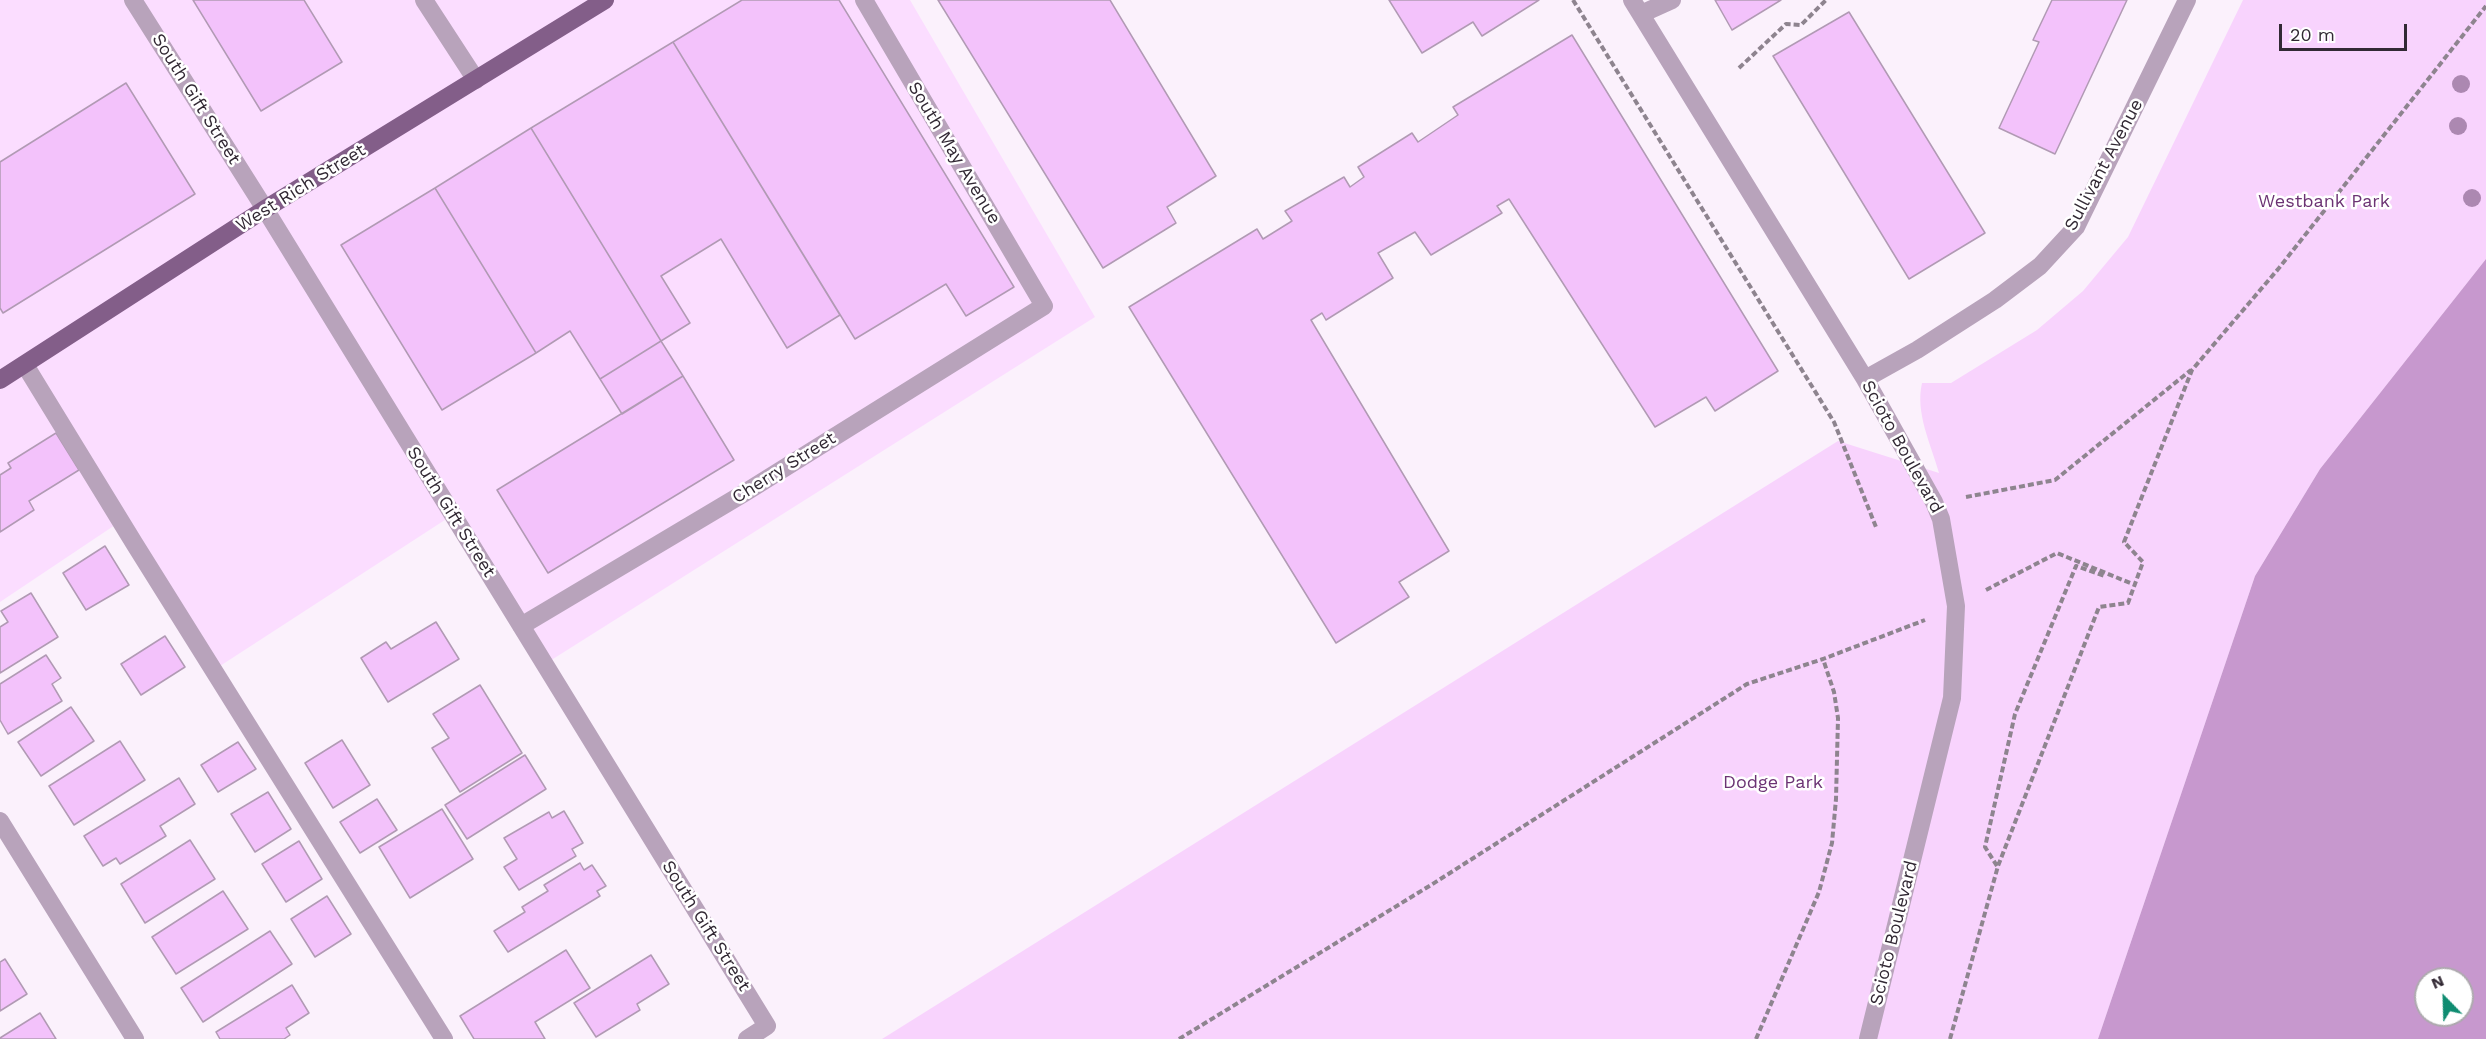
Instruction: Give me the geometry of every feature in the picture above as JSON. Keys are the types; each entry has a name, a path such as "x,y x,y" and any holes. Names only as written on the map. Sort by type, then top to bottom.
{"main road":[{"name":"West Rich Street","path":"0,380 265,209 605,0"}],"street":[{"name":"South Gift Street","path":"133,0 265,209 767,1026 747,1039"},
{"path":"424,0 476,80"},
{"name":"South May Avenue","path":"864,0 1044,306"},
{"path":"1637,7 1672,0"},
{"name":"Sullivant Avenue","path":"1865,379 1917,350 1995,300 2040,266 2076,227 2187,0"},
{"name":"Scioto Boulevard","path":"1637,7 1865,379 1934,502 1941,519 1956,606 1952,698 1868,1039"},
{"name":"Cherry Street","path":"521,626 746,492 1044,306"},
{"path":"25,365 444,1039"},
{"path":"0,821 135,1039"}],"path":[{"path":"1573,0 1834,422 1876,527"},
{"path":"1739,68 1786,24 1801,25 1826,0"},
{"path":"1934,502 2029,487 2055,480 2192,370 2279,268 2486,6"},
{"path":"1950,1039 1998,866 2098,607 2128,603 2135,585 2143,562 2124,542 2192,370"},
{"path":"1179,1039 1440,878 1747,684 1823,659 1921,622 2057,553 2135,585"},
{"path":"1998,866 1985,847 2015,714 2076,566 2105,576"},
{"path":"1756,1039 1819,892 1832,843 1836,799 1838,718 1834,692 1823,659"}],"shaded area":[{"path":"0,0 910,0 1095,317 545,664 451,516 220,666 124,519 0,602"},
{"path":"2486,259 2486,1039 2098,1039 2255,576 2320,469"}],"green space":[{"name":"Dodge Park","path":"2243,0 2486,0 2486,259 2320,469 2255,576 2098,1039 882,1039 1838,441 1939,473 1922,417 1920,394 1922,383 1951,383 2037,330 2083,291 2128,237"}],"building":[{"path":"193,0 304,0 342,62 261,111"},
{"path":"742,0 839,0 1014,287 966,316 946,284 855,339 673,42"},
{"path":"938,0 1110,0 1216,176 1167,207 1176,223 1103,268"},
{"path":"1389,0 1539,0 1482,36 1473,22 1422,53"},
{"path":"1715,0 1781,0 1732,30"},
{"path":"2052,0 2127,0 2055,154 1999,128 2039,42 2033,40"},
{"path":"1849,12 1985,233 1909,279 1773,56"},
{"path":"1572,35 1778,371 1715,411 1706,397 1655,427 1509,199 1497,206 1502,213 1431,255 1415,232 1378,253 1393,278 1326,320 1322,313 1311,320 1449,551 1399,582 1409,597 1336,643 1129,307 1257,229 1263,239 1292,221 1285,211 1344,177 1350,187 1364,177 1358,167 1412,133 1418,142 1458,115 1453,107"},
{"path":"673,42 840,315 787,348 721,239 661,276 690,323 661,341 531,128"},
{"path":"126,83 195,194 3,313 0,308 0,162"},
{"path":"531,128 661,341 600,379 570,331 536,353 435,188"},
{"path":"435,188 536,353 442,410 341,245"},
{"path":"661,341 683,376 622,414 600,379"},
{"path":"683,376 734,460 548,573 497,490"},
{"path":"56,433 79,470 29,501 34,510 0,532 0,475 11,468 8,463"},
{"path":"105,546 129,585 86,610 63,573"},
{"path":"31,593 58,637 0,673 0,627 8,622 1,611"},
{"path":"436,622 459,659 388,702 361,658 386,642 391,649"},
{"path":"165,636 185,667 141,695 121,664"},
{"path":"46,655 61,678 52,684 62,701 8,734 0,720 0,684"},
{"path":"480,685 522,753 460,792 432,748 449,738 433,714"},
{"path":"71,707 94,741 41,776 18,742"},
{"path":"342,740 370,785 333,808 305,763"},
{"path":"120,741 145,780 74,825 49,786"},
{"path":"238,742 256,769 218,792 201,765"},
{"path":"525,755 546,789 467,839 445,805"},
{"path":"179,778 195,804 160,826 166,836 120,864 116,858 103,866 84,836"},
{"path":"268,792 291,829 255,852 231,814"},
{"path":"377,799 397,830 360,853 340,822"},
{"path":"442,809 473,859 410,898 379,847"},
{"path":"564,811 583,843 572,849 576,856 519,890 504,867 517,859 504,838 549,812 552,818"},
{"path":"190,840 215,879 145,923 121,884"},
{"path":"299,841 322,879 286,902 262,864"},
{"path":"580,863 584,870 592,865 606,886 597,891 600,896 508,952 494,931 525,912 522,907 548,891 544,885"},
{"path":"223,891 248,929 176,974 152,937"},
{"path":"327,896 351,934 315,957 291,919"},
{"path":"270,931 292,964 203,1022 181,988"},
{"path":"566,950 590,988 535,1022 545,1039 474,1039 460,1016"},
{"path":"651,955 669,984 637,1004 640,1010 596,1037 574,1003"},
{"path":"5,959 27,994 0,1011 0,962"},
{"path":"292,985 309,1013 286,1028 290,1035 284,1039 220,1039 216,1032"},
{"path":"40,1013 56,1039 0,1039 0,1038"}],"park label":[{"name":"Westbank Park","path":"2324,202"}]}
